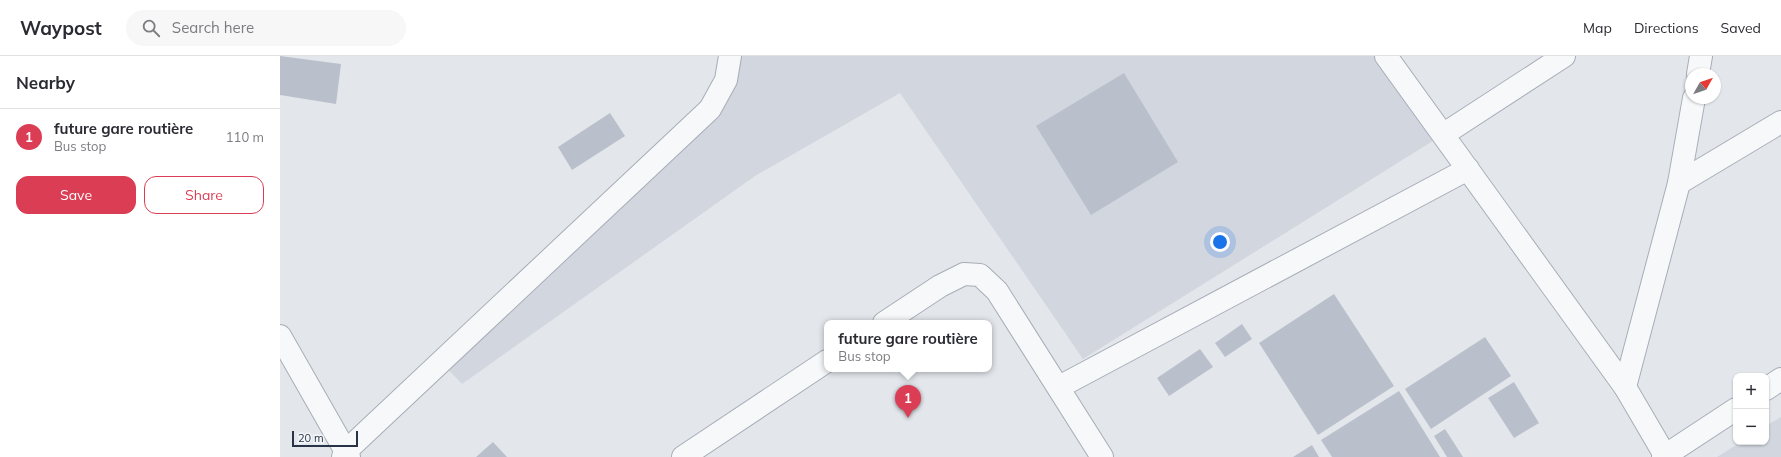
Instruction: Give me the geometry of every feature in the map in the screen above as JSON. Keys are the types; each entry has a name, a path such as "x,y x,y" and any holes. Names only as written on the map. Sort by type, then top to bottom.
{"street":[{"path":"280,336 346,455 710,109 726,80 730,56"},
{"path":"1386,56 1444,134 1625,387 1665,457 1735,409"},
{"path":"1444,134 1564,56"},
{"path":"1699,68 1701,56"},
{"path":"1625,387 1679,183 1693,104"},
{"path":"1679,183 1781,122"},
{"path":"1059,387 1468,169"},
{"path":"889,320 940,286 964,274 980,275 997,291 1102,457"},
{"path":"683,457 824,363"},
{"path":"1769,387 1781,379"}],"shaded area":[{"path":"730,56 1386,56 1444,134 1083,359 900,93 755,176 462,384 441,362 685,132"},
{"path":"1781,417 1781,457 1717,457 1736,445 1769,445 1769,424"}],"building":[{"path":"280,56 341,64 336,104 280,95"},
{"path":"1124,73 1178,162 1091,215 1036,126"},
{"path":"610,113 625,136 572,170 558,147"},
{"path":"1334,294 1394,386 1318,435 1259,343"},
{"path":"1242,324 1252,339 1225,357 1215,343"},
{"path":"1485,337 1511,376 1431,429 1405,389"},
{"path":"1200,349 1213,367 1169,396 1157,378"},
{"path":"1514,382 1539,423 1514,438 1488,398"},
{"path":"1399,391 1440,457 1332,457 1321,440"},
{"path":"1445,429 1463,457 1447,457 1434,436"},
{"path":"493,442 507,457 476,457"},
{"path":"1312,445 1319,457 1293,457"}],"place":[{"name":"future gare routière","path":"908,418"}]}
